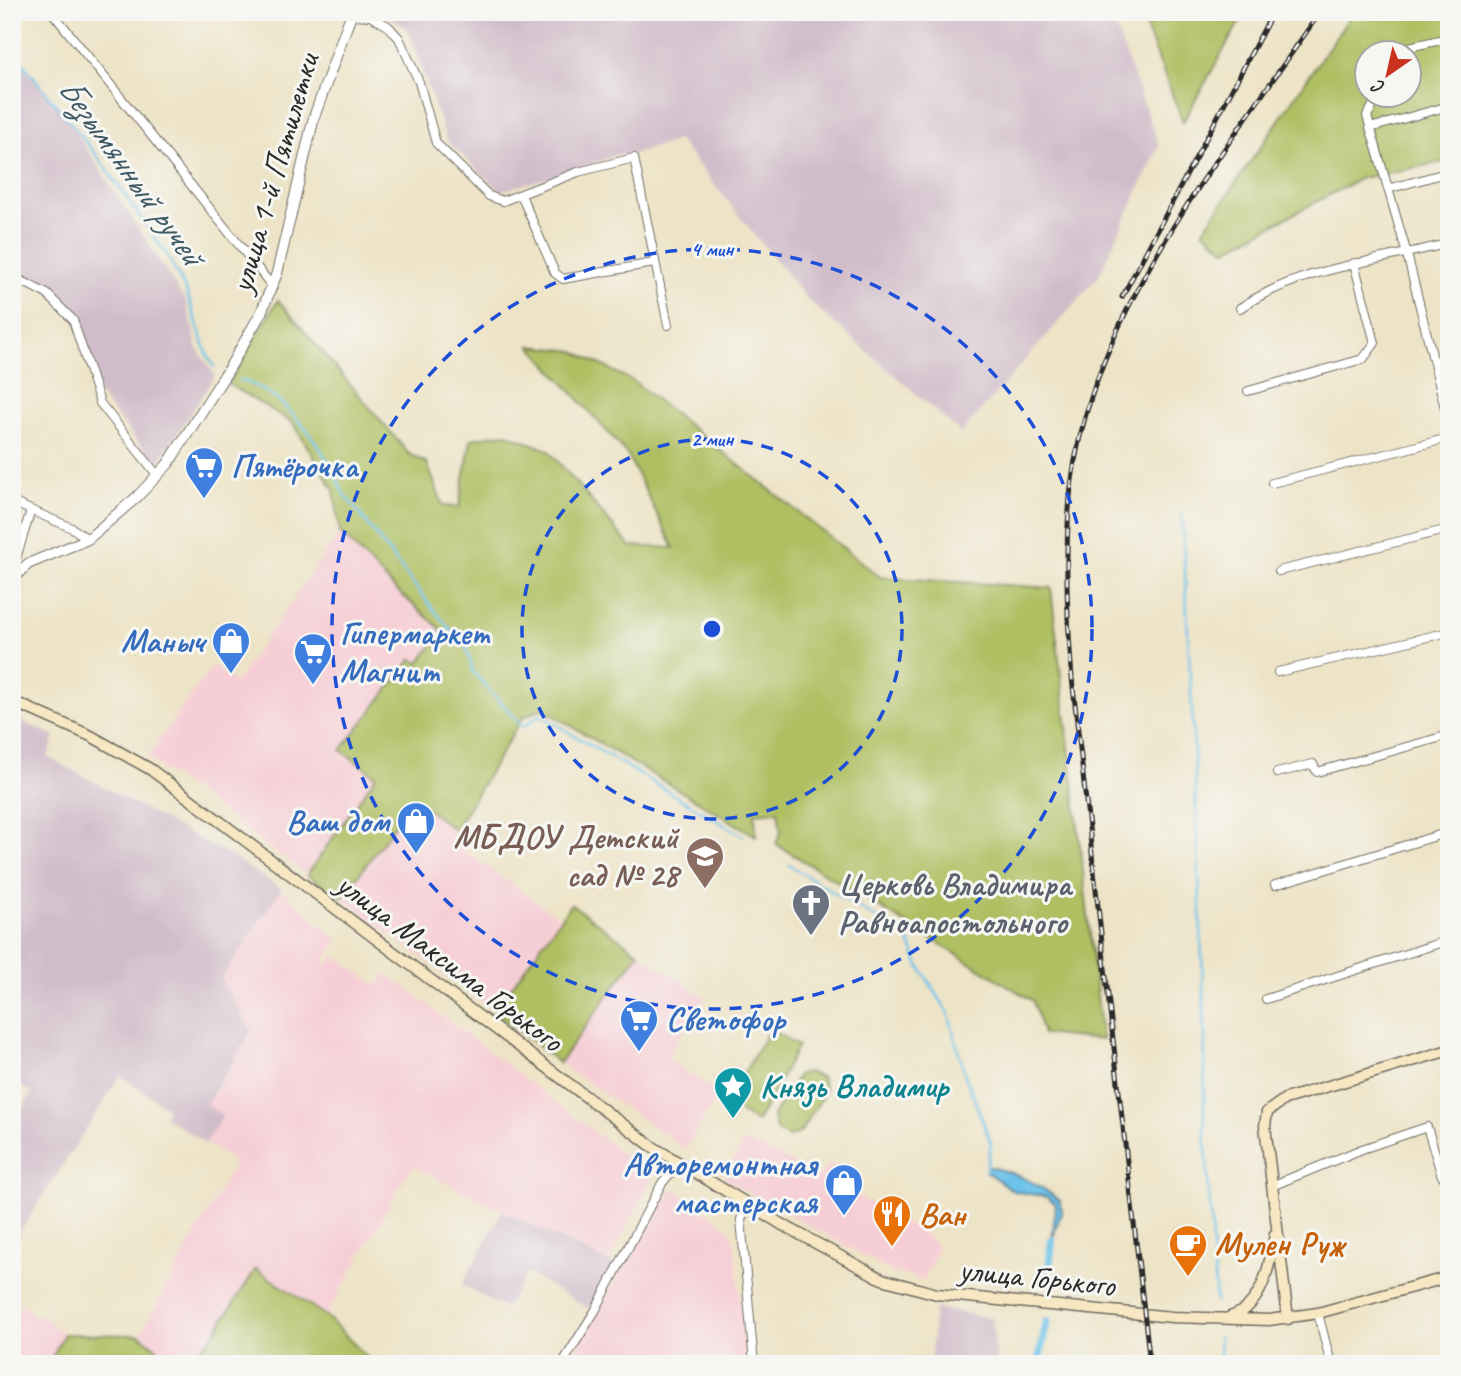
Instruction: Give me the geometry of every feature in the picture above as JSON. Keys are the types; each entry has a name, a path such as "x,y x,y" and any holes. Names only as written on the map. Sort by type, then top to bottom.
{"main road":[{"name":"улица Максима Горького","path":"12,701 91,736 150,769 563,1081 679,1163 856,1267"},
{"path":"1288,1319 1265,1126 1267,1112 1276,1103 1449,1050"},
{"path":"1218,1319 1243,1312 1254,1299 1268,1268 1277,1210"},
{"name":"улица Горького","path":"856,1267 900,1286 937,1294 1218,1319"},
{"path":"1218,1319 1288,1319 1449,1277"}],"street":[{"path":"52,12 272,286"},
{"path":"352,14 370,16 388,26 399,38 419,82 436,144 489,196 503,201 578,172 635,158 667,325"},
{"name":"улица 1-й Пятилетки","path":"12,579 28,564 88,539 158,476 230,367 261,313 272,286 285,244 314,117 352,14"},
{"path":"1422,44 1449,38"},
{"path":"1370,128 1449,106"},
{"path":"1372,108 1367,116 1408,254 1449,424"},
{"path":"1388,188 1449,172"},
{"path":"521,195 555,273 564,279 654,263"},
{"path":"1240,308 1258,295 1296,280 1354,262 1408,254 1449,243"},
{"path":"1248,391 1363,359 1375,343 1354,262"},
{"path":"12,276 47,293 74,320 100,402 158,476"},
{"path":"1434,362 1449,358"},
{"path":"1272,483 1449,438"},
{"path":"12,502 72,528 88,539"},
{"path":"12,571 31,510"},
{"path":"1279,571 1449,529"},
{"path":"1278,673 1449,632"},
{"path":"1277,773 1313,764 1317,772 1449,735"},
{"path":"1275,885 1449,832"},
{"path":"1266,999 1449,940"},
{"path":"1274,1185 1362,1149 1427,1127 1442,1176 1449,1174"},
{"path":"562,1364 595,1311 663,1183 679,1163"},
{"path":"749,1205 741,1219 754,1364"},
{"path":"1318,1313 1331,1364"}],"shaded area":[{"path":"380,12 1110,12 1159,146 1098,277 961,433 807,299 678,140 624,157 620,153 579,169 500,191 447,141 408,29"},
{"path":"12,53 64,114 186,302 198,350 215,376 157,465 100,396 73,315 38,283 12,274"},
{"path":"340,532 394,588 443,631 418,663 412,659 342,749 376,776 307,875 147,757 213,665 235,683"},
{"path":"12,717 55,736 48,757 231,856 281,889 221,979 252,1031 206,1105 223,1116 205,1143 164,1116 168,1108 120,1076 12,1244 12,1126 32,1092 12,1082"},
{"path":"414,798 455,830 450,841 561,919 494,1011 342,898"},
{"path":"281,889 338,941 324,962 327,965 335,956 377,986 387,974 653,1177 608,1263 412,1166 326,1316 257,1269 212,1337 188,1360 170,1360 140,1335 235,1162 205,1143 222,1116 206,1105 252,1031 221,979"},
{"path":"639,953 705,997 667,1057 718,1094 686,1149 559,1063"},
{"path":"745,1141 821,1176 829,1163 851,1176 851,1192 931,1238 937,1249 924,1280 893,1272 723,1178"},
{"path":"673,1188 729,1229 735,1244 746,1364 572,1364 570,1360 663,1196 667,1196"},
{"path":"502,1211 614,1265 589,1309 527,1273 505,1309 462,1285"},
{"path":"21,1303 37,1319 41,1314 64,1334 49,1364 12,1364 12,1306 15,1308"},
{"path":"935,1308 992,1318 997,1364 930,1364"}],"green space":[{"path":"1140,12 1245,12 1183,122"},
{"path":"1353,12 1449,12 1449,161 1361,178 1226,250 1203,231"},
{"path":"278,300 409,454 427,463 443,506 459,507 471,439 505,433 548,450 630,546 674,548 627,454 531,346 574,351 633,381 880,577 1051,588 1102,1040 1043,1034 1033,1001 776,844 781,831 778,811 755,813 756,836 541,708 522,718 455,830 414,799 342,898 307,875 376,776 341,750 412,659 419,663 443,631 394,588 340,532 334,490 293,423 228,384"},
{"path":"571,904 639,953 559,1063 494,1011"},
{"path":"770,1029 798,1046 757,1122 726,1103"},
{"path":"808,1072 822,1078 825,1092 800,1133 788,1137 776,1130 773,1116 798,1075"},
{"path":"256,1269 326,1316 374,1364 49,1364 64,1334 140,1335 170,1359 188,1360 212,1337"}],"water":[{"path":"989,1167 1027,1180 1060,1201 1062,1211 1052,1240 1056,1204 1047,1197 1014,1191 985,1171"}],"waterway":[{"name":"Безымянный ручей","path":"12,50 98,157 167,255 186,291 214,367"},
{"path":"239,380 271,396 287,409 315,441 342,491 432,608 466,647 473,672 523,727 540,715 743,836"},
{"path":"1182,515 1205,1035 1204,1116 1216,1302"},
{"path":"789,865 908,938 919,966 948,1012 965,1075 991,1143 986,1171"},
{"path":"1049,1270 1052,1240"},
{"path":"1038,1364 1047,1321"},
{"path":"1219,1337 1221,1364"}],"railway":[{"path":"1122,297 1273,12"},
{"path":"1150,1364 1072,678 1067,582 1071,487 1084,422 1105,359 1133,297 1204,179 1320,12"}],"place":[{"name":"Пятёрочка","path":"204,500"},
{"name":"Маныч","path":"231,675"},
{"name":"Гипермаркет Магнит","path":"313,686"},
{"name":"Ваш дом","path":"416,855"},
{"name":"МБДОУ Детский сад № 28","path":"705,890"},
{"name":"Церковь Владимира Равноапостольного","path":"811,937"},
{"name":"Светофор","path":"639,1053"},
{"name":"Князь Владимир","path":"733,1120"},
{"name":"Авторемонтная мастерская","path":"844,1217"},
{"name":"Ван","path":"892,1248"},
{"name":"Мулен Руж","path":"1188,1278"}]}
